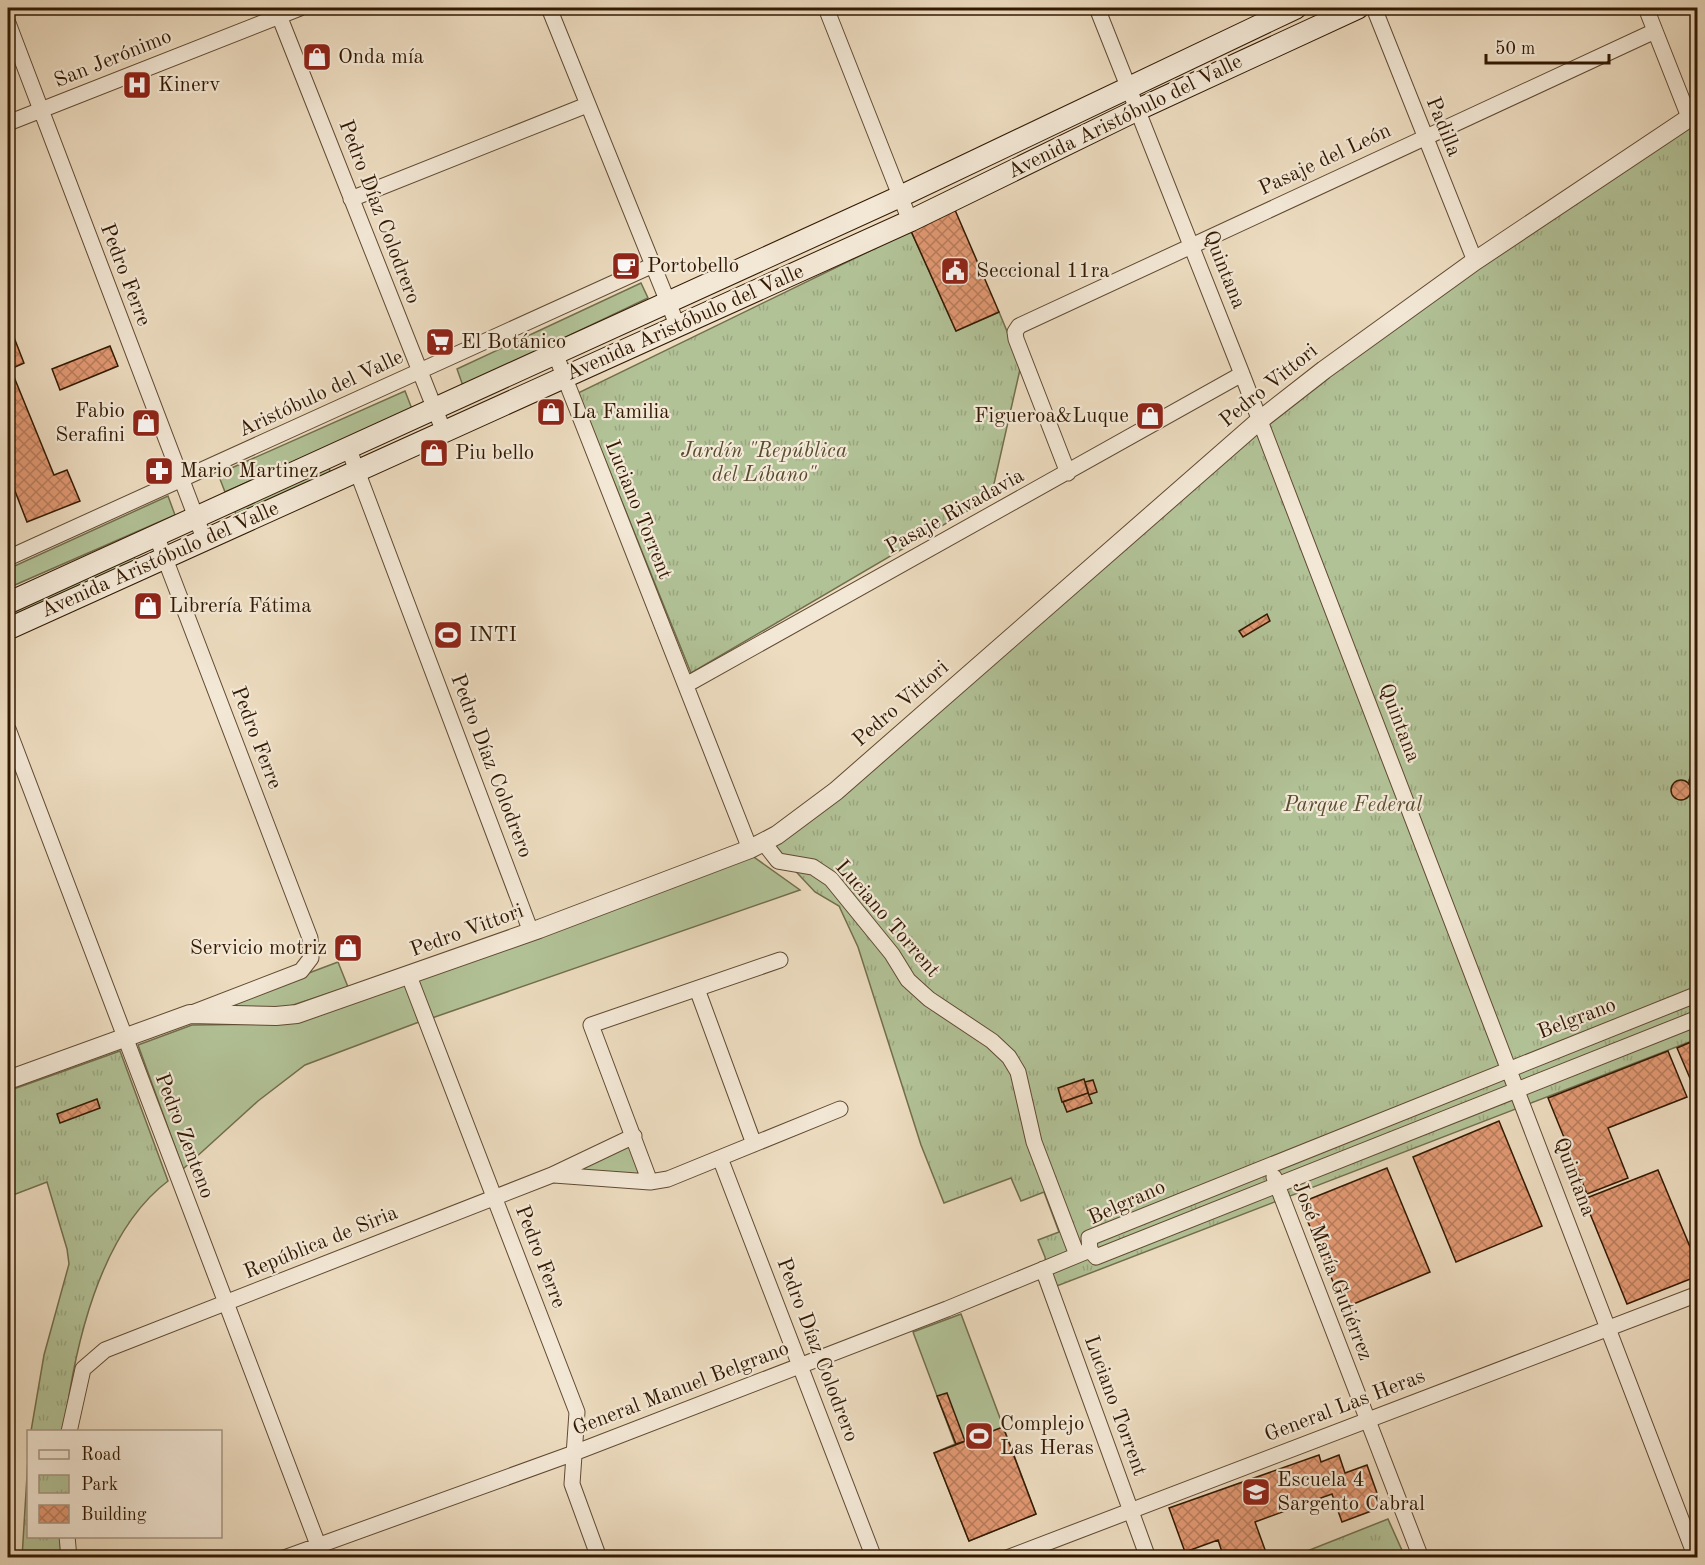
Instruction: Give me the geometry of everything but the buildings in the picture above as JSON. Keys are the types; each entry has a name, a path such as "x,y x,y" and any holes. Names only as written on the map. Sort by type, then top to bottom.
{"main road":[{"name":"Avenida Aristóbulo del Valle","path":"8,603 899,196 1296,8"},
{"name":"Avenida Aristóbulo del Valle","path":"8,629 910,221 1137,110 1358,8"}],"street":[{"name":"San Jerónimo","path":"8,123 278,12 300,8"},
{"path":"549,8 651,266 678,327"},
{"path":"826,8 910,221"},
{"name":"Quintana","path":"1096,8 1260,420 1610,1327 1696,1557"},
{"name":"Padilla","path":"1374,8 1475,261"},
{"path":"1646,8 1693,114"},
{"name":"Pedro Díaz Colodrero","path":"278,12 444,432"},
{"name":"Pedro Ferre","path":"8,23 180,482 205,541"},
{"name":"Pasaje del León","path":"1068,473 1015,332 1019,326 1655,31"},
{"path":"351,199 587,105"},
{"name":"Pedro Vittori","path":"8,1080 190,1014 276,1016 297,1014 531,932 757,846 836,791 1260,420 1324,370 1475,261 1693,114"},
{"name":"Aristóbulo del Valle","path":"8,558 180,482 651,266"},
{"name":"Luciano Torrent","path":"555,353 686,685 757,846 778,861 813,867 831,879 892,954 908,980 929,999 992,1041 1009,1057 1018,1072 1034,1142 1084,1252"},
{"name":"Pasaje Rivadavia","path":"686,685 1242,374"},
{"name":"Pedro Díaz Colodrero","path":"348,447 531,932"},
{"name":"Pedro Ferre","path":"156,535 310,938 311,958 301,971 190,1014"},
{"name":"Pedro Zenteno","path":"8,729 320,1551"},
{"path":"650,1182 591,1025 780,960"},
{"name":"Pedro Ferre","path":"409,976 577,1412 572,1484 599,1557"},
{"path":"697,989 754,1144"},
{"name":"Belgrano","path":"1698,994 1509,1068 1089,1239 1084,1252 1096,1257 1698,1018"},
{"name":"República de Siria","path":"552,1175 650,1182 668,1179 840,1109"},
{"name":"República de Siria","path":"69,1430 83,1369 105,1350 552,1175 634,1136"},
{"name":"Pedro Díaz Colodrero","path":"720,1158 874,1557"},
{"name":"José María Gutiérrez","path":"1270,1167 1420,1557"},
{"name":"General Manuel Belgrano","path":"284,1557 320,1551 800,1366 1084,1252"},
{"name":"Luciano Torrent","path":"1043,1269 1148,1557"},
{"name":"General Las Heras","path":"1007,1557 1698,1294"},
{"path":"66,1538 69,1557"}],"green space":[{"name":"Parque Federal","path":"1697,119 1697,1039 1049,1289 1045,1257 1038,1240 1059,1232 1044,1192 1021,1201 1011,1178 944,1203 921,1145 858,947 839,906 815,892 771,845 1283,410 1479,268"},
{"name":"Jardín \"República del Líbano\"","path":"911,231 956,331 999,312 1021,365 991,497 691,673 578,393"},
{"path":"641,283 648,298 463,386 457,369"},
{"path":"405,391 412,409 225,492 218,474"},
{"path":"327,463 332,476 238,519 233,507"},
{"path":"168,496 175,515 8,588 8,569"},
{"path":"132,552 138,566 8,623 8,608"},
{"path":"751,855 800,890 432,1018 417,978"},
{"path":"338,962 348,987 278,1010 216,1008"},
{"path":"404,982 419,1022 305,1065 258,1101 183,1169 138,1045 192,1025 277,1024"},
{"path":"120,1051 168,1181 144,1203 124,1230 107,1261 83,1330 64,1430 31,1430 44,1355 69,1264 67,1249 47,1182 8,1197 8,1091"},
{"path":"633,1138 648,1180 564,1171"},
{"name":"Complejo Las Heras","path":"961,1314 1036,1514 969,1541 934,1453 955,1444 913,1332"},
{"path":"27,1476 27,1538 60,1538 61,1557 22,1558"},
{"path":"1388,1519 1405,1557 1292,1557"}],"place":[{"name":"Onda mía","path":"317,57"},
{"name":"Kinerv","path":"137,85"},
{"name":"Portobello","path":"626,266"},
{"name":"Seccional 11ra","path":"955,271"},
{"name":"El Botánico","path":"440,342"},
{"name":"La Familia","path":"551,412"},
{"name":"Figueroa&Luque","path":"1150,416"},
{"name":"Fabio Serafini","path":"146,423"},
{"name":"Piu bello","path":"434,453"},
{"name":"Mario Martinez","path":"159,471"},
{"name":"Librería Fátima","path":"148,606"},
{"name":"INTI","path":"448,635"},
{"name":"Servicio motriz","path":"348,948"},
{"name":"Complejo Las Heras","path":"979,1436"},
{"name":"Escuela 4 Sargento Cabral","path":"1256,1492"}]}
